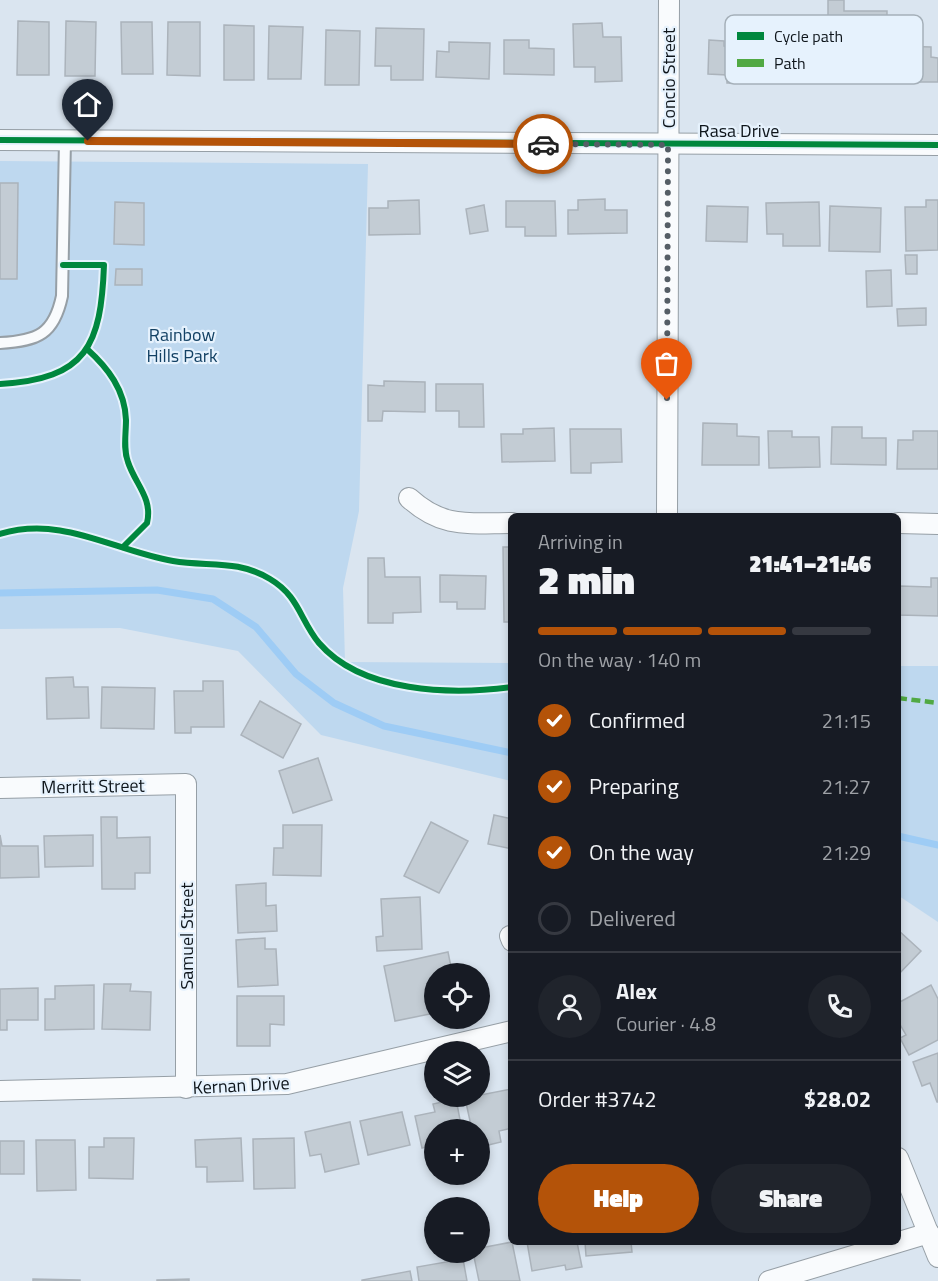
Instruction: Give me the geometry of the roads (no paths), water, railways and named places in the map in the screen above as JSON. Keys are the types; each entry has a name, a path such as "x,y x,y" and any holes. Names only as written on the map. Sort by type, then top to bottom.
{"street":[{"name":"Concio Street","path":"667,513 669,0"},
{"name":"Rasa Drive","path":"0,140 938,145"},
{"path":"409,498 426,514 443,520 461,523 508,523"},
{"path":"901,523 938,524"},
{"name":"Merritt Street","path":"0,788 186,784"},
{"name":"Samuel Street","path":"186,784 186,1088"},
{"name":"Kernan Drive","path":"0,1091 287,1084 508,1032"},
{"path":"901,1165 938,1257"},
{"path":"901,1241 929,1233"},
{"path":"769,1281 889,1245"}],"lane":[{"path":"0,343 22,342 45,332 57,319 62,296 65,140"}],"waterway":[{"path":"0,593 157,590 213,599 256,627 296,674 334,703 384,726 508,752"},
{"path":"901,837 938,845"}],"park label":[{"name":"Rainbow Hills Park","path":"182,344"}]}
